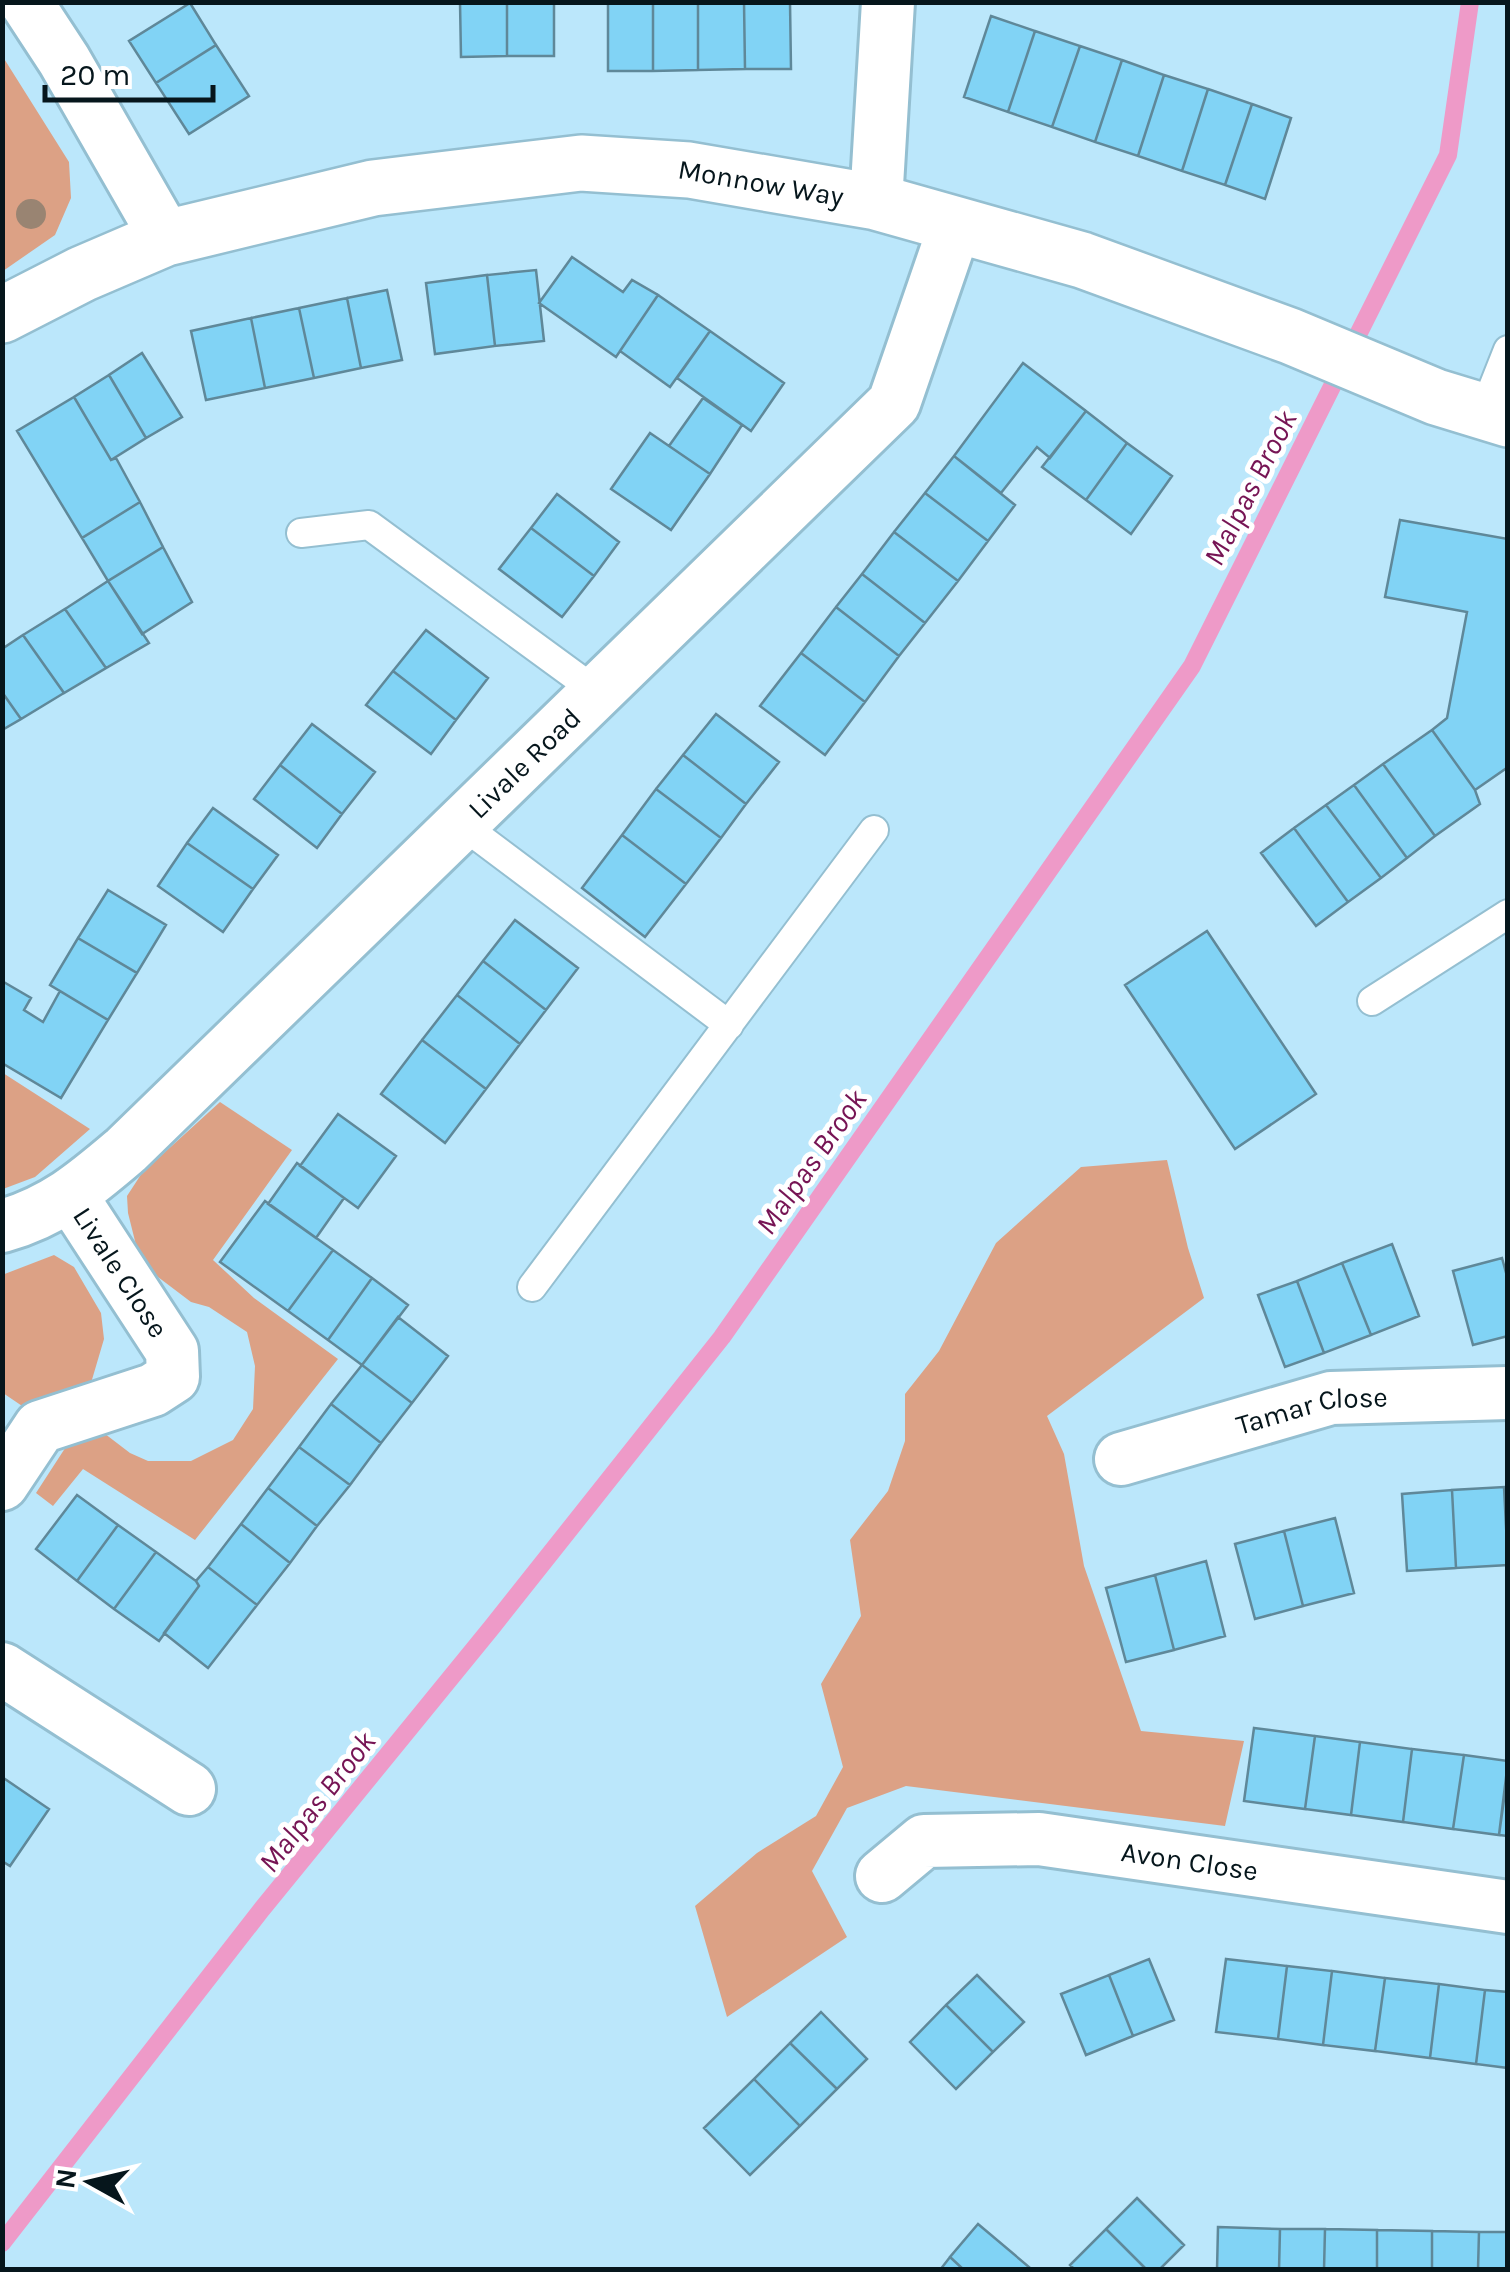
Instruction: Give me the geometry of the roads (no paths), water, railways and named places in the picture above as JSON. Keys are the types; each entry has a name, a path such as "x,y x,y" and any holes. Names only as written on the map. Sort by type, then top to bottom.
{"street":[{"path":"26,2 64,60 166,238"},
{"path":"876,202 888,2"},
{"name":"Monnow Way","path":"2,315 82,274 166,238 373,188 581,163 689,170 876,202 1082,260 1290,336 1475,410"},
{"name":"Livale Road","path":"2,1226 71,1196 126,1150 894,404 955,226"},
{"name":"Livale Close","path":"2,1484 40,1426 152,1390 173,1377 172,1350 71,1196"},
{"name":"Tamar Close","path":"1121,1459 1331,1398 1508,1393"},
{"path":"2,1670 188,1788"},
{"name":"Avon Close","path":"882,1876 924,1841 1039,1839 1508,1906"}],"lane":[{"path":"1475,410 1508,350"},
{"path":"301,533 369,525 597,692"},
{"path":"460,823 729,1025"},
{"path":"532,1287 874,830"},
{"path":"1372,1001 1508,914"}],"waterway":[{"name":"Malpas Brook","path":"2,2243 262,1909 722,1337 1192,666 1448,155 1470,2"}]}
